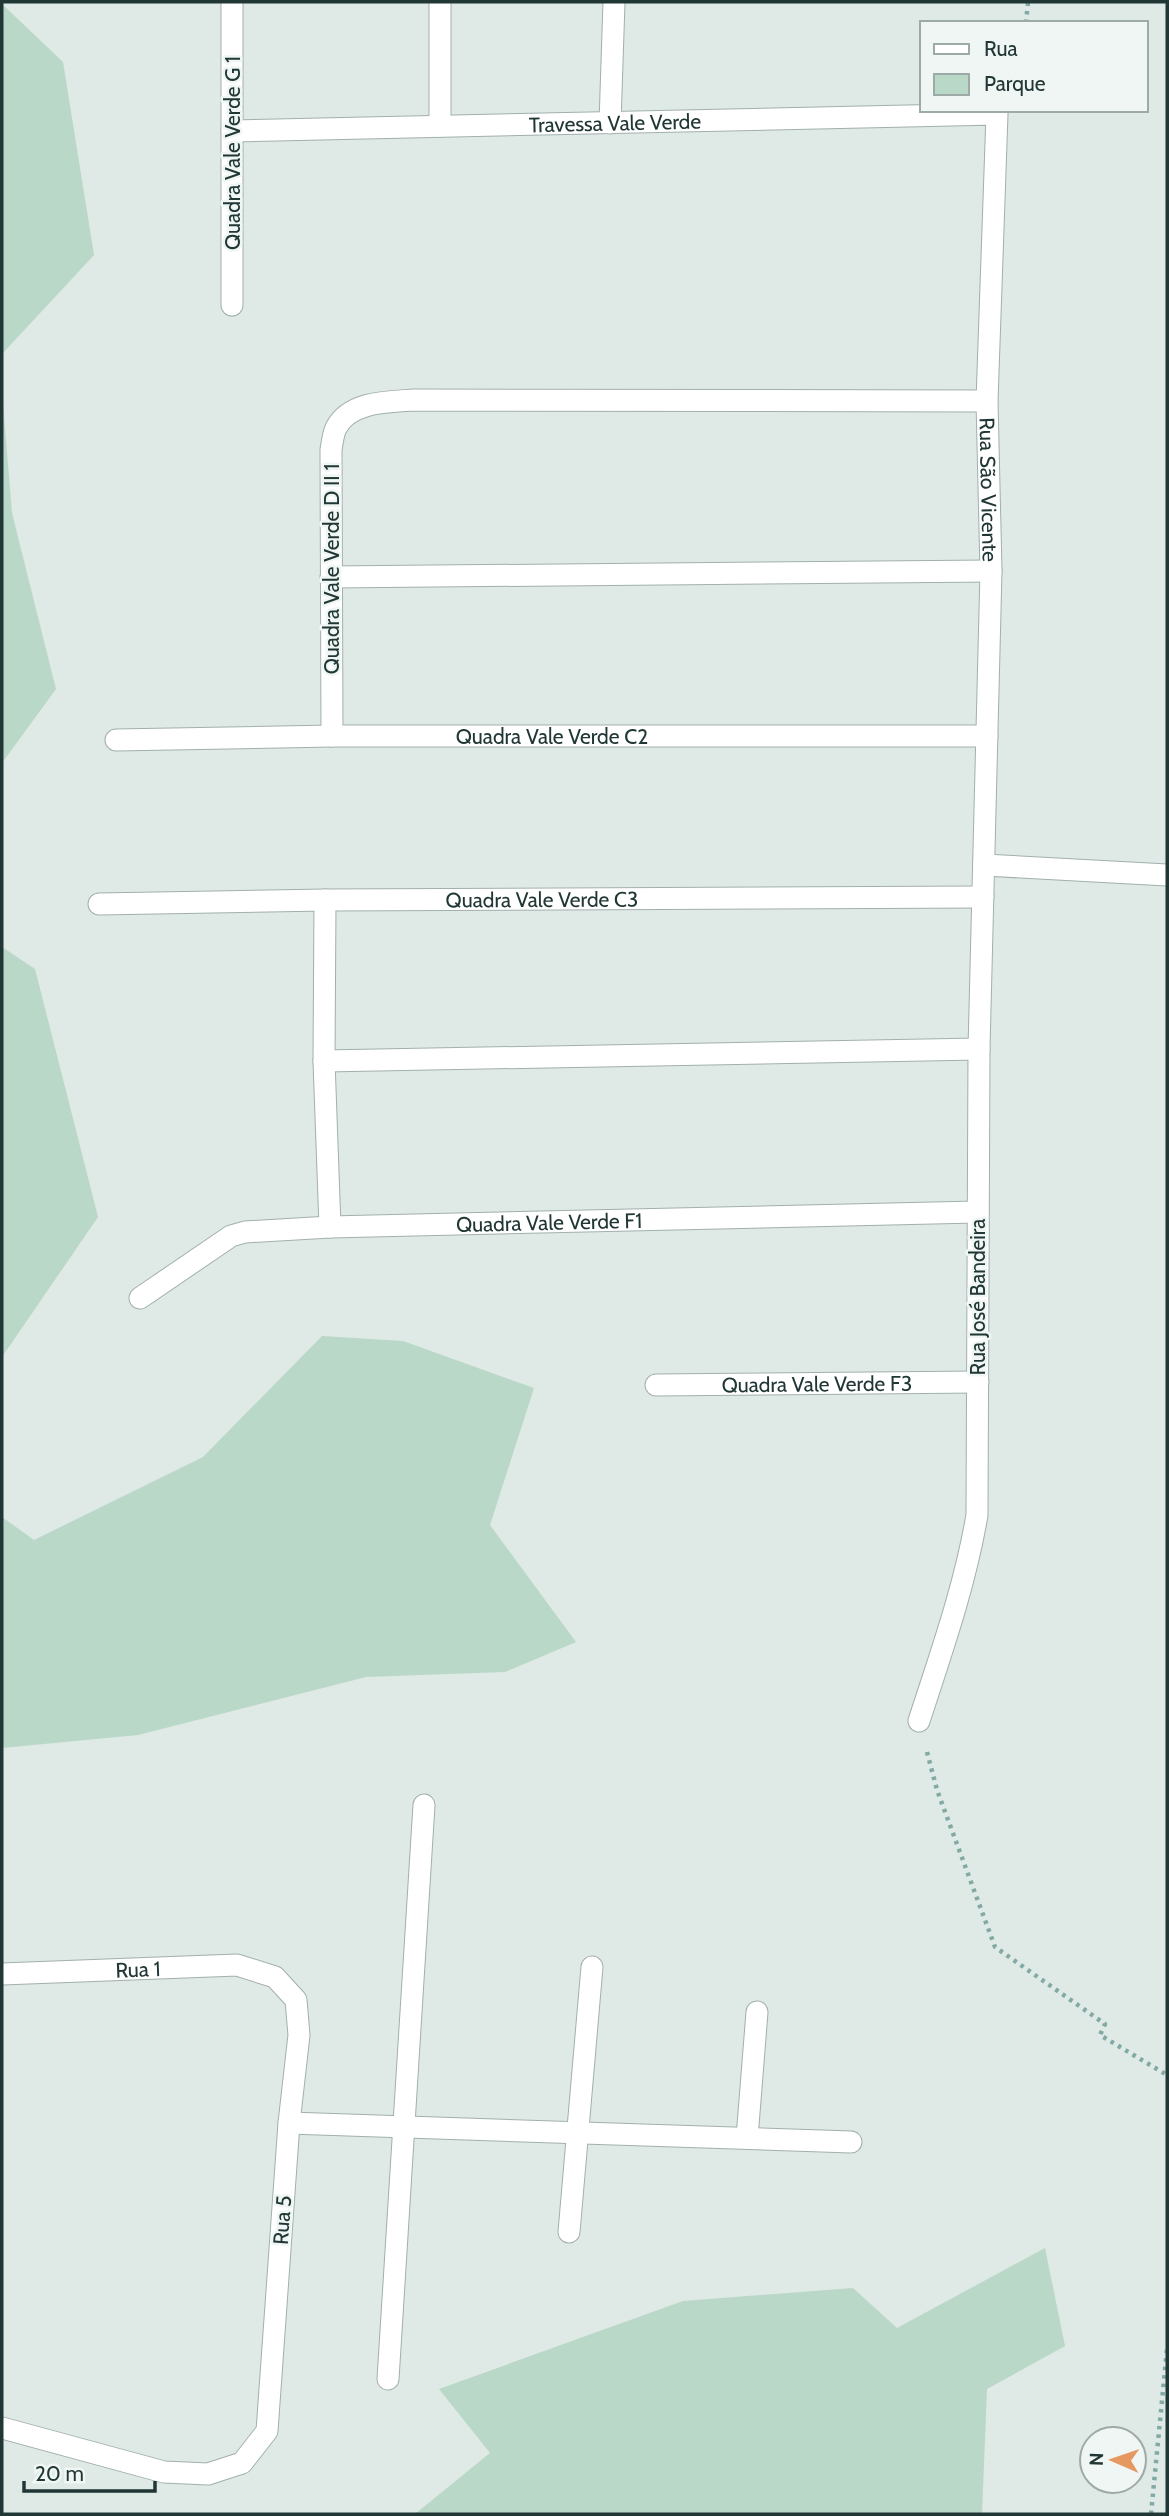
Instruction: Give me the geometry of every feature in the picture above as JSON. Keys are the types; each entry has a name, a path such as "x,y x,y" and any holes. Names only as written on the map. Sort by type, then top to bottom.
{"street":[{"name":"Quadra Vale Verde G 1","path":"232,2 232,305"},
{"path":"440,2 440,127"},
{"path":"610,123 614,2"},
{"name":"Travessa Vale Verde","path":"232,131 998,114"},
{"name":"Rua São Vicente","path":"984,865 991,570 987,401 998,114"},
{"name":"Quadra Vale Verde D II 1","path":"332,736 331,450 336,428 353,410 379,403 414,400 987,401"},
{"path":"331,577 991,570"},
{"name":"Quadra Vale Verde C2","path":"117,740 332,736 987,736"},
{"path":"984,865 1167,875"},
{"name":"Rua José Bandeira","path":"919,1721 959,1597 978,1515 976,1212 984,865"},
{"name":"Quadra Vale Verde C3","path":"99,904 325,900 983,897"},
{"path":"325,900 324,1060 330,1227"},
{"path":"324,1060 979,1049"},
{"name":"Quadra Vale Verde F1","path":"141,1298 231,1236 245,1232 330,1227 976,1212"},
{"name":"Quadra Vale Verde F3","path":"656,1385 978,1382"},
{"path":"388,2379 424,1805"},
{"name":"Rua 1","path":"2,1974 237,1965 275,1978"},
{"path":"569,2232 592,1967"},
{"name":"Rua 5","path":"2,2428 164,2472 208,2474 242,2463 267,2431 289,2123 299,2035 296,2000 275,1978"},
{"path":"747,2138 757,2012"},
{"path":"289,2123 851,2142"}],"path":[{"path":"1026,21 1028,2"},
{"path":"919,1721 937,1790 995,1947 1105,2024 1100,2035 1167,2075"},
{"path":"1151,2514 1167,2349"}],"green space":[{"path":"2,4 63,62 94,255 2,354"},
{"path":"2,392 12,513 56,689 2,763"},
{"path":"2,947 35,969 98,1217 2,1357"},
{"path":"322,1336 403,1341 534,1388 490,1525 576,1642 505,1672 366,1677 138,1735 2,1748 2,1517 34,1540 203,1457"},
{"path":"1045,2248 1065,2346 987,2389 982,2514 415,2514 490,2453 439,2389 683,2301 853,2288 897,2328"}]}
